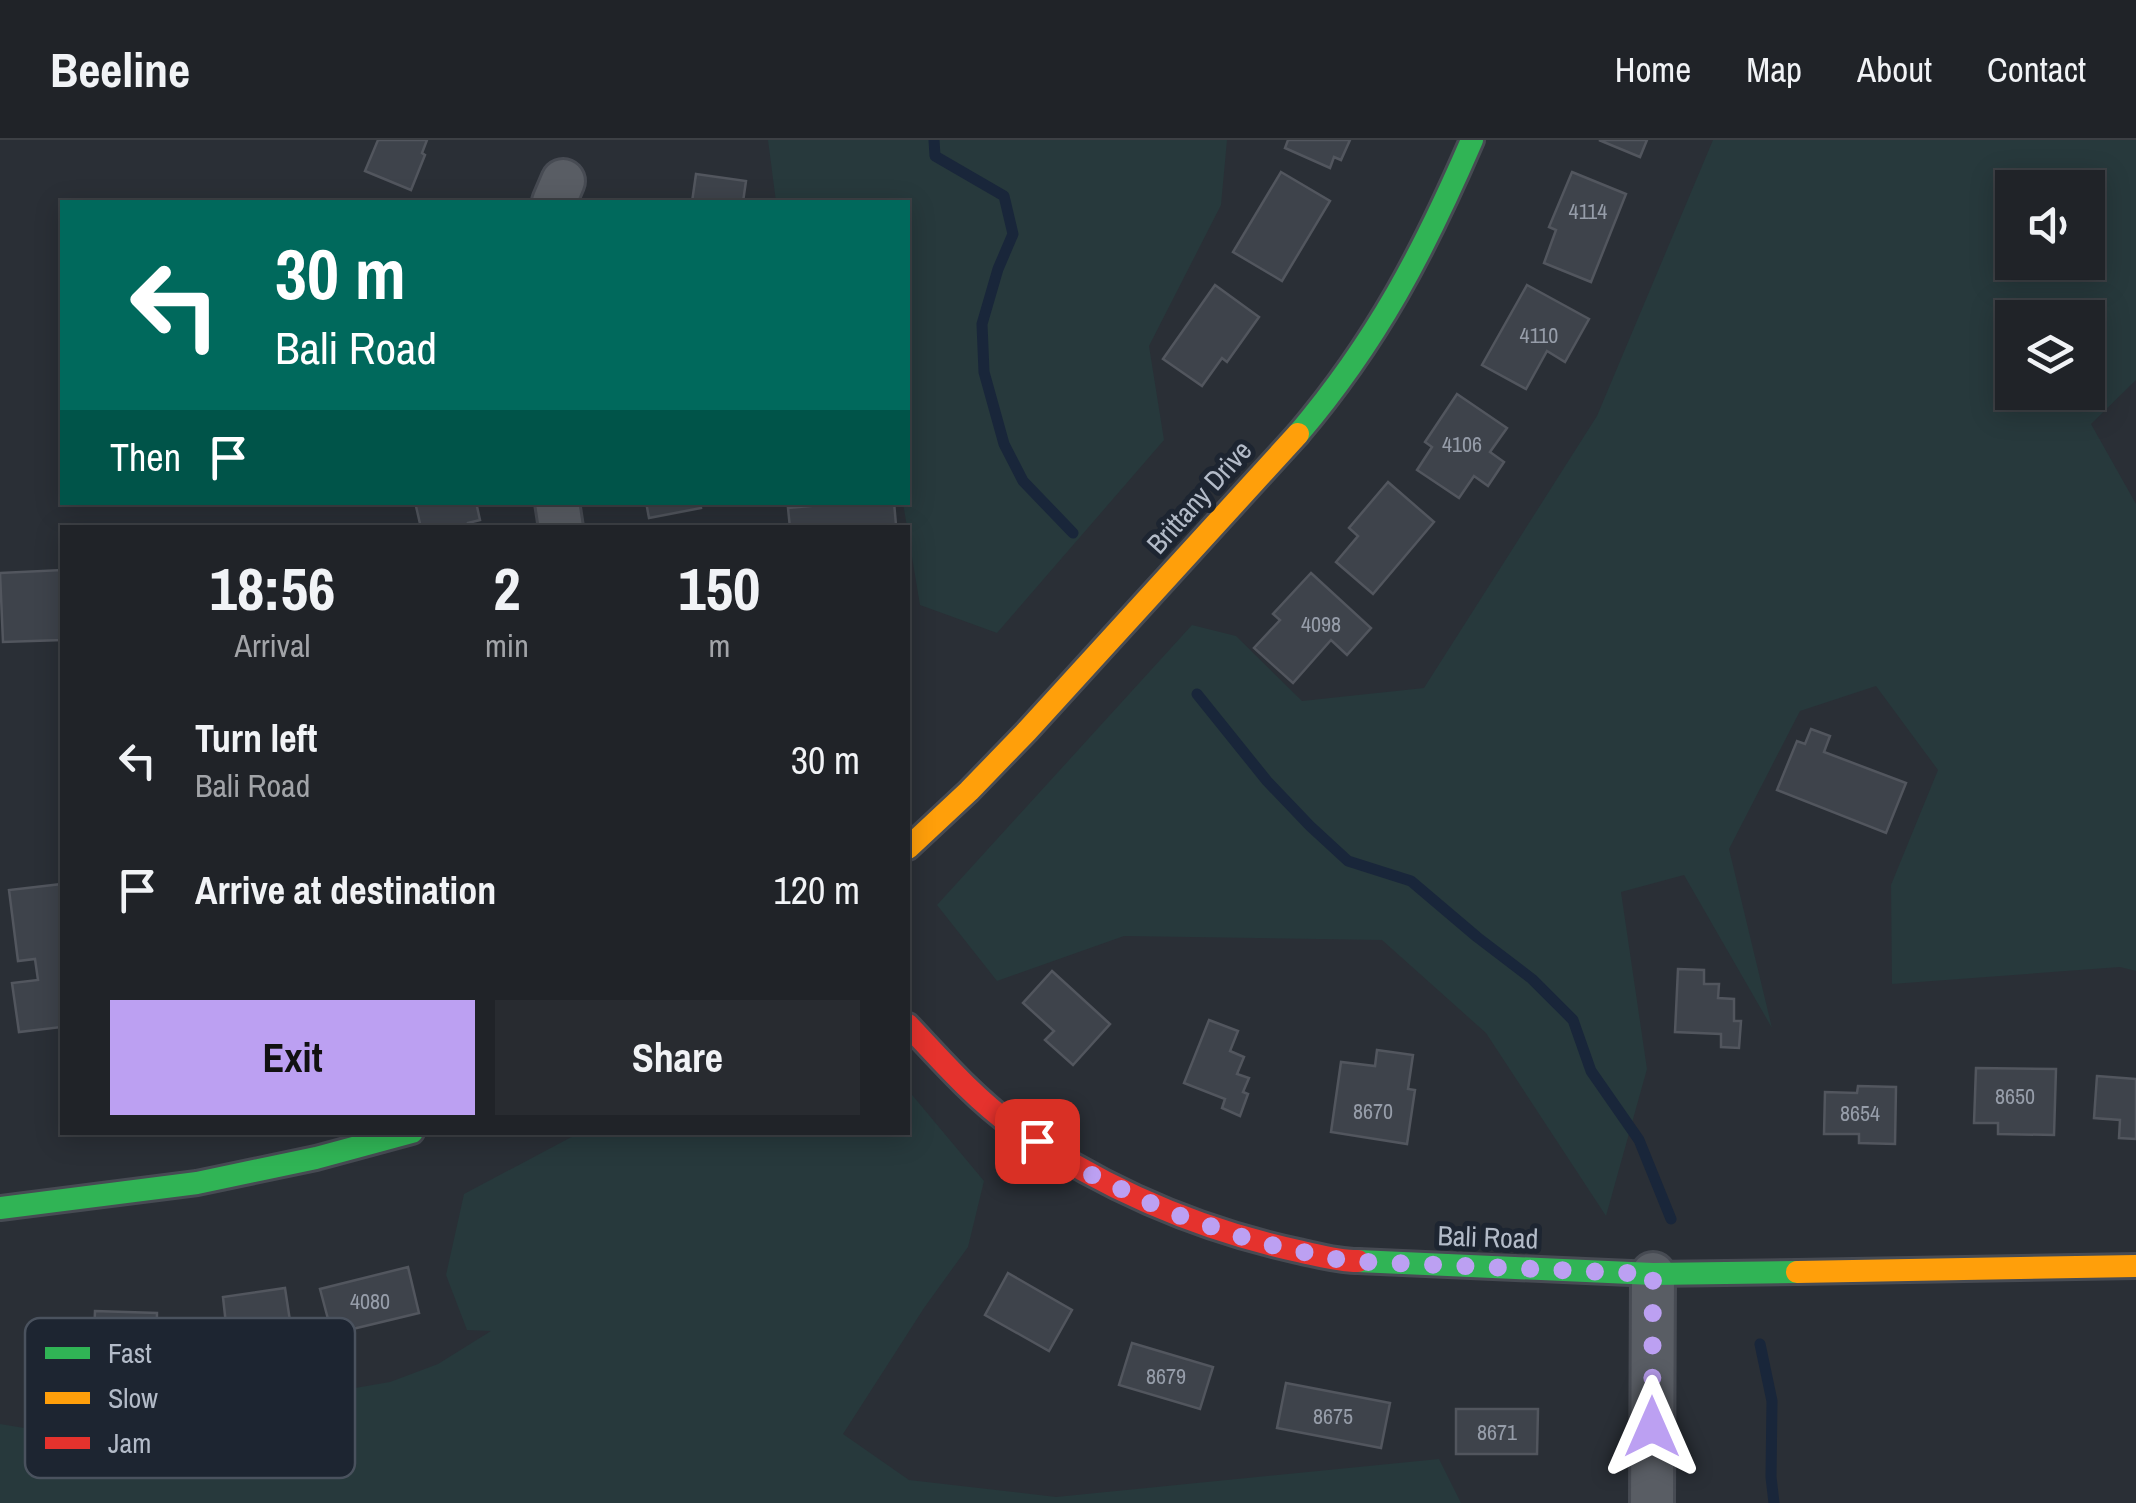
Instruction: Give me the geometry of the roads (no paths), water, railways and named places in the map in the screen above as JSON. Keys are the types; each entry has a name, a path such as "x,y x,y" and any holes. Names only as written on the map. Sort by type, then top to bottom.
{"street":[{"name":"Brittany Drive","path":"910,846 1049,708 1297,433 1351,367 1404,287 1472,140"},
{"name":"Bali Road","path":"910,1027 1010,1124 1090,1174 1169,1212 1257,1242 1346,1261 1653,1274 2136,1266"},
{"path":"0,1208 197,1183 401,1135"},
{"path":"1652,1503 1653,1274"}],"waterway":[{"path":"934,140 935,156 1004,196 1013,234 982,324 984,372 1004,444 1023,481 1073,533"},
{"path":"1197,694 1267,781 1348,861 1411,881 1532,979 1573,1020 1591,1071 1639,1140 1671,1219"},
{"path":"1760,1344 1772,1401 1774,1503"}]}
